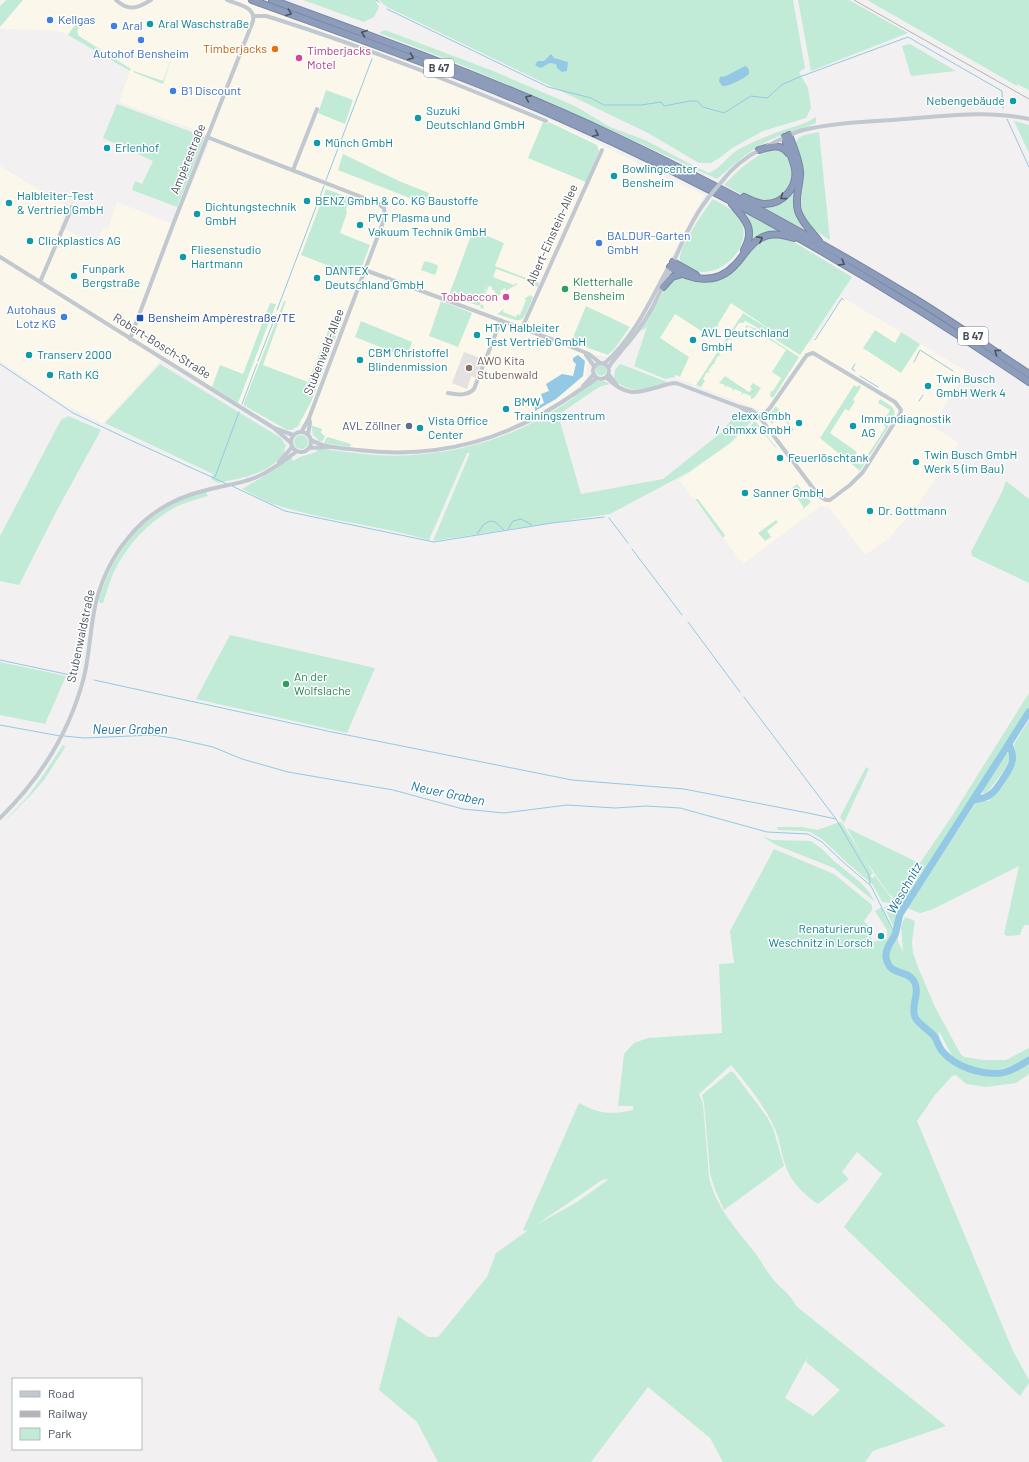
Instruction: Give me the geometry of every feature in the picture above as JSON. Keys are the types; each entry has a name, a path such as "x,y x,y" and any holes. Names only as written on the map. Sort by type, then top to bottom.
{"highway":[{"name":"B 47","path":"252,0 403,54 486,86 562,119 729,196 919,309 1029,382"},
{"name":"B 47","path":"272,0 401,46 506,88 615,136 820,242 916,300 1029,374"},
{"path":"729,196 740,196 765,204 773,203 784,198 789,192 795,179 795,167 786,144 787,136"},
{"path":"787,136 800,171 796,201 798,209 804,224 820,242"},
{"path":"759,150 777,146 786,150 791,156"},
{"path":"671,265 701,276 710,276 727,270 734,263 747,245 749,228 745,218 729,196"},
{"path":"671,265 682,274 701,279 711,279 720,277 729,272 754,243 762,237 772,234 780,234 809,243"},
{"path":"663,287 672,277 682,274"}],"street":[{"path":"116,0 127,7 135,8 151,0"},
{"path":"227,0 248,9 254,16 276,18 337,38 546,121"},
{"name":"Ampèrestraße","path":"130,339 254,16"},
{"path":"207,137 293,170 317,109"},
{"path":"607,365 640,327 663,287 671,265 700,208 736,166 759,150 803,130 838,124 967,114 993,114 1029,119"},
{"name":"Albert-Einstein-Allee","path":"522,328 602,150"},
{"name":"Stubenwald-Allee","path":"293,170 377,202 384,208 385,217 309,418 302,431"},
{"path":"40,282 72,207"},
{"name":"Robert-Bosch-Straße","path":"0,257 274,428 290,442 292,447 297,451"},
{"path":"671,265 638,324 607,365 607,376 626,391 637,393 670,383 676,383 752,410 759,416 819,496 826,500 830,500 850,486 863,472 900,414 901,410 895,402 813,352 807,355 770,408 759,416"},
{"path":"366,270 583,352 607,365"},
{"path":"448,394 460,395 471,392 474,389 501,320"},
{"path":"583,352 594,366 595,376"},
{"path":"594,366 599,362"},
{"path":"595,376 602,379 607,376"},
{"path":"311,440 330,446 381,453 420,452 469,444 499,435 525,424 551,409 595,376"},
{"name":"Stubenwald-Allee","path":"308,434 310,423 309,418"},
{"name":"Robert-Bosch-Straße","path":"274,428 293,435"},
{"path":"290,442 293,435 302,431 308,434 311,440 309,448"},
{"path":"297,451 330,446"},
{"name":"Stubenwaldstraße","path":"277,466 292,447"},
{"name":"Stubenwaldstraße","path":"0,818 31,785 66,727 84,676 99,593 110,564 128,538 140,524 165,506 191,494 236,484 259,476 277,466 297,451"}],"shaded area":[{"path":"4,0 245,0 423,68 545,118 704,195 639,318 608,357 596,355 588,362 587,379 580,386 554,406 514,427 482,439 434,449 404,451 374,450 321,442 312,432 312,428 300,423 295,429 287,431 162,359 103,423 63,404 0,361 0,166 67,207 59,227 96,243 103,228 108,229 117,202 175,225 212,136 119,102 130,71 76,38 58,31 0,29 0,5"},
{"path":"667,293 731,303 803,351 808,343 811,344 842,297 966,371 932,426 959,443 915,509 889,538 865,555 829,508 821,506 743,564 679,480 732,443 755,420 760,410 635,362"},
{"name":"AWO Kita Stubenwald","path":"464,352 483,359 476,378 471,376 467,389 452,383"}],"green space":[{"path":"6,0 23,0 0,27 0,6"},
{"path":"303,0 377,0 376,2 379,7 374,17 364,22"},
{"path":"379,0 793,0 805,68 799,72 808,88 811,108 806,118 763,131 732,148 711,163 699,163 648,133 387,7"},
{"path":"798,0 849,0 908,33 811,71"},
{"path":"867,0 1029,0 1029,90 1017,84 1017,86"},
{"path":"83,22 84,24 79,27 77,31 79,36 131,69 130,71 68,35 76,23 78,26"},
{"path":"385,30 493,71 575,106 610,127 645,140 709,173 736,151 750,143 802,124 816,117 816,123 768,141 744,157 717,179 554,104 459,64 379,33"},
{"path":"910,44 956,71 911,76 902,46"},
{"path":"173,54 163,84 133,72 134,71 163,81"},
{"path":"326,90 353,100 345,124 318,113"},
{"path":"117,104 205,137 177,207 132,190 135,181 142,184 153,161 103,138"},
{"path":"1014,121 1029,125 1029,153"},
{"path":"543,122 547,124 549,122 597,145 599,151 586,182 528,158"},
{"path":"819,132 830,240 810,225 804,215 801,202 804,173 802,160 796,143 798,138 804,135"},
{"path":"772,150 784,153 788,157 792,166 792,180 786,191 780,196 768,201 757,201 724,185 752,160"},
{"path":"343,154 399,181 429,193 425,204 338,170"},
{"path":"799,173 794,199 803,227 802,228 765,208 777,204"},
{"path":"326,189 350,198 346,209 347,213 340,233 370,245 358,277 301,255"},
{"path":"713,199 729,208 739,217 744,231 742,242 730,261 721,267 710,271 700,272 682,264 680,261 680,255 692,230"},
{"path":"747,214 779,231 760,234 750,243 752,228"},
{"path":"473,230 504,243 495,266 539,283 538,287 532,285 533,282 496,269 493,277 514,285 516,283 518,284 506,291 505,288 500,291 501,294 495,297 496,295 494,290 492,290 492,287 489,286 481,304 484,306 483,309 480,307 488,282 479,306 449,295"},
{"path":"772,237 789,239 852,277 800,355 745,321 743,323 739,323 735,329 737,332 734,331 730,338 732,340 729,339 724,346 726,348 723,348 719,354 721,356 718,356 714,363 716,364 713,364 708,371 710,372 707,372 703,379 705,381 701,387 696,385 743,313 780,336 731,303 718,324 718,327 716,326 709,336 675,314 660,338 689,357 680,377 676,375 675,377 665,379 634,366 648,324 646,328 640,331 670,281 675,278 686,276 716,280 762,240"},
{"path":"426,261 437,265 438,267 435,275 421,270 424,262"},
{"path":"530,295 533,297 524,317 521,319 513,319 497,314 504,309 503,312 516,317 517,314 520,315 526,300 524,299"},
{"path":"284,301 286,301 263,365 308,382 334,316 342,320 311,402 298,426 292,430 287,430 243,405"},
{"path":"441,301 472,313 458,347 429,336"},
{"path":"270,303 276,304 238,403 212,387 220,365 243,374"},
{"path":"586,306 630,327 608,355 571,342"},
{"path":"361,321 412,342 409,351 412,353 410,359 355,337"},
{"path":"747,325 756,329 799,357 773,398 770,396 771,391 773,391 781,378 772,372 786,350 748,326 747,328 745,327"},
{"path":"875,330 895,343 901,332 920,344 901,373 863,348"},
{"path":"160,364 281,438 286,446 284,450 285,453 263,471 246,477 218,483 211,479 213,474 105,423"},
{"path":"601,364 605,366 607,370 605,374 601,376 597,374 595,370 597,366"},
{"path":"620,364 667,382 646,389 639,390 627,388 614,379 615,370"},
{"path":"725,376 749,392 752,389 750,387 753,383 761,388 754,398 751,399 751,396 743,393 741,395 742,392 734,389 733,392 732,388 726,386 724,388 725,385 719,383"},
{"path":"594,381 604,381 610,384 599,387 558,415 581,494 663,479 722,432 738,411 754,419 730,443 689,472 610,514 433,541 470,453 467,453 429,540 391,530 295,510 272,503 242,489 276,469 291,456 293,461 316,452 317,448 375,455 398,456 445,451 468,447 491,440 513,432 555,410"},
{"path":"854,385 857,387 859,385 861,387 853,400 855,401 849,411 845,409 830,433 857,452 853,459 861,465 886,427 883,425 889,426 860,471 820,438"},
{"path":"880,399 893,408 895,414 891,423 885,419 890,410 878,403"},
{"path":"776,406 794,430 792,431 779,412 771,418 774,422 772,424 768,419 769,415"},
{"path":"68,416 101,430 56,512 19,585 0,581 0,536 61,420"},
{"path":"755,421 777,448 756,428 744,435 743,434"},
{"path":"311,425 322,429 321,433 325,436 323,441 318,442 318,439 313,435"},
{"path":"301,435 306,437 308,442 306,447 301,449 296,447 294,442 296,437"},
{"path":"328,437 351,444 350,447 324,443"},
{"path":"1006,481 1029,499 1029,583 972,556 971,552 1002,492"},
{"path":"797,484 811,502 803,509 803,506 792,488"},
{"path":"206,492 208,496 176,507 157,519 139,535 118,564 103,603 100,603 99,600 114,562 137,531 151,518 167,507 186,498"},
{"path":"695,499 698,499 725,535 723,538"},
{"path":"776,520 778,522 767,531 771,537 765,541 758,533"},
{"name":"An der Wolfslache","path":"230,635 375,668 347,733 196,699"},
{"path":"0,662 66,676 45,724 0,715"},
{"path":"1029,693 1029,710 902,907 897,902 920,863 952,816"},
{"path":"1029,720 1029,925 1025,925 1020,935 1007,936 1004,934 1019,866 931,910 920,913 907,908 977,801 989,801 1003,786 1016,762 1014,744"},
{"path":"63,745 65,746 64,749 44,780 0,826 28,796"},
{"path":"1008,753 1010,758 1003,772 986,794 981,792 1005,754"},
{"path":"866,767 869,769 844,823 840,817"},
{"path":"840,822 873,873 870,876 873,878 875,876 892,899 891,903 882,902 873,885 822,839 810,832 778,830 777,827 802,827 817,830"},
{"path":"847,828 917,862 896,898 889,894 863,857"},
{"path":"762,836 773,840 811,841 860,882 875,902 834,868 776,845"},
{"path":"774,849 834,874 872,905 872,910 864,921 869,927 872,942 887,939 887,930 875,911 882,907 894,934 890,942 897,938 903,953 901,926 905,917 915,921 912,941 913,953 918,967 935,1007 960,1053 964,1057 984,1060 1006,1060 1029,1048 1029,1058 1001,1069 984,1069 955,1061 953,1064 967,1070 990,1075 1005,1074 1014,1071 1029,1062 1029,1074 1016,1083 986,1087 966,1084 956,1075 952,1076 935,1095 917,1121 1013,1351 1029,1380 1029,1383 1020,1396 844,1227 882,1174 857,1152 842,1172 849,1179 818,1204 798,1187 790,1176 777,1133 771,1121 755,1096 731,1065 699,1094 703,1104 709,1177 716,1198 734,1226 772,1278 796,1306 946,1426 873,1451 865,1462 723,1462 710,1438 648,1387 591,1462 438,1462 417,1422 379,1390 398,1316 428,1337 438,1337 487,1277 496,1253 527,1231 523,1230 579,1103 599,1111 611,1113 633,1110 633,1106 618,1106 624,1054 634,1043 648,1038 722,1033 719,964 734,963 730,931","holes":["939,1031 954,1060 942,1048","609,1179 577,1202 536,1225 602,1180","809,1354 806,1362 840,1390 813,1416 785,1398"]},
{"path":"889,906 900,910 897,917 895,930 884,907"},
{"path":"731,1071 767,1117 773,1128 784,1166 724,1210 714,1187 710,1173 702,1095"}],"water":[{"path":"551,54 554,58 568,62 567,71 562,72 557,68 556,64 550,63 539,68 535,64 538,61 544,61"},
{"path":"745,66 749,70 749,74 732,84 722,86 719,81 720,77 726,76"},
{"path":"578,355 585,361 583,376 556,399 535,411 535,407 544,403 541,394 549,391 546,384 562,374 573,376 576,364 573,361 573,358"}],"waterway":[{"path":"387,9 548,87 591,98 604,105 641,105 661,102 664,106 697,101 703,107 724,113 751,96 767,98 783,84 908,37 1002,91 1003,108"},
{"path":"326,180 372,59"},
{"path":"1007,119 1029,167"},
{"path":"277,310 324,186"},
{"path":"815,340 842,298 844,300"},
{"path":"258,361 276,315"},
{"path":"914,362 920,350 953,371"},
{"path":"0,364 73,413 227,484"},
{"path":"242,404 257,364"},
{"path":"855,364 852,369 855,371"},
{"path":"860,376 878,387"},
{"path":"919,401 923,395"},
{"path":"215,477 239,412"},
{"path":"232,486 285,511 434,542 552,523 604,517"},
{"path":"609,518 628,543"},
{"path":"508,529 513,521 521,519 532,525"},
{"path":"477,534 483,525 490,521 495,522 504,530"},
{"path":"632,549 682,615"},
{"path":"688,622 740,692"},
{"path":"0,660 75,676"},
{"path":"94,680 332,732 572,780 684,789 836,819"},
{"path":"744,697 836,819 869,875 870,884"},
{"name":"Weschnitz","path":"1029,712 900,914 895,935 886,951 886,957 891,968 911,977 914,981 916,986 914,1008 915,1017 918,1022 934,1036 941,1050 948,1057 962,1066 985,1073 1001,1073 1009,1071 1029,1060"},
{"name":"Neuer Graben","path":"0,725 60,736"},
{"name":"Neuer Graben","path":"64,736 84,738 153,735 173,738 213,747 242,759 288,772 393,790 463,809 504,813 567,805 615,808 646,806 680,808 767,832 808,834 822,842 871,886 895,934"},
{"path":"973,800 989,795 996,789 1003,779 1013,760 1009,744"}],"railway":[{"path":"854,0 1029,99"}],"place":[{"name":"Kellgas","path":"50,20"},
{"name":"Aral Waschstraße","path":"150,24"},
{"name":"Aral","path":"114,26"},
{"name":"Autohof Bensheim","path":"141,40"},
{"name":"Timberjacks","path":"275,49"},
{"name":"Timberjacks Motel","path":"299,58"},
{"name":"B1 Discount","path":"173,91"},
{"name":"Nebengebäude","path":"1013,101"},
{"name":"Suzuki Deutschland GmbH","path":"418,118"},
{"name":"Münch GmbH","path":"317,143"},
{"name":"Erlenhof","path":"107,148"},
{"name":"Bowlingcenter Bensheim","path":"614,176"},
{"name":"BENZ GmbH & Co. KG Baustoffe","path":"307,201"},
{"name":"Halbleiter-Test & Vertrieb GmbH","path":"9,203"},
{"name":"Dichtungstechnik GmbH","path":"197,214"},
{"name":"PVT Plasma und Vakuum Technik GmbH","path":"360,225"},
{"name":"Clickplastics AG","path":"30,241"},
{"name":"BALDUR-Garten GmbH","path":"599,243"},
{"name":"Fliesenstudio Hartmann","path":"183,257"},
{"name":"Funpark Bergstraße","path":"74,276"},
{"name":"DANTEX Deutschland GmbH","path":"317,278"},
{"name":"Kletterhalle Bensheim","path":"565,289"},
{"name":"Tobbaccon","path":"506,297"},
{"name":"Autohaus Lotz KG","path":"64,317"},
{"name":"Bensheim Ampèrestraße/TE","path":"140,318"},
{"name":"HTV Halbleiter Test Vertrieb GmbH","path":"477,335"},
{"name":"AVL Deutschland GmbH","path":"693,340"},
{"name":"Transerv 2000","path":"29,355"},
{"name":"CBM Christoffel Blindenmission","path":"360,360"},
{"name":"AWO Kita Stubenwald","path":"469,368"},
{"name":"Rath KG","path":"50,375"},
{"name":"Twin Busch GmbH Werk 4","path":"928,386"},
{"name":"BMW Trainingszentrum","path":"506,409"},
{"name":"elexx Gmbh / ohmxx GmbH","path":"799,423"},
{"name":"AVL Zöllner","path":"409,426"},
{"name":"Immundiagnostik AG","path":"853,426"},
{"name":"Vista Office Center","path":"420,428"},
{"name":"Feuerlöschtank","path":"780,458"},
{"name":"Twin Busch GmbH Werk 5 (im Bau)","path":"916,462"},
{"name":"Sanner GmbH","path":"745,493"},
{"name":"Dr. Gottmann","path":"870,511"},
{"name":"An der Wolfslache","path":"286,684"},
{"name":"Renaturierung Weschnitz in Lorsch","path":"881,936"}]}
